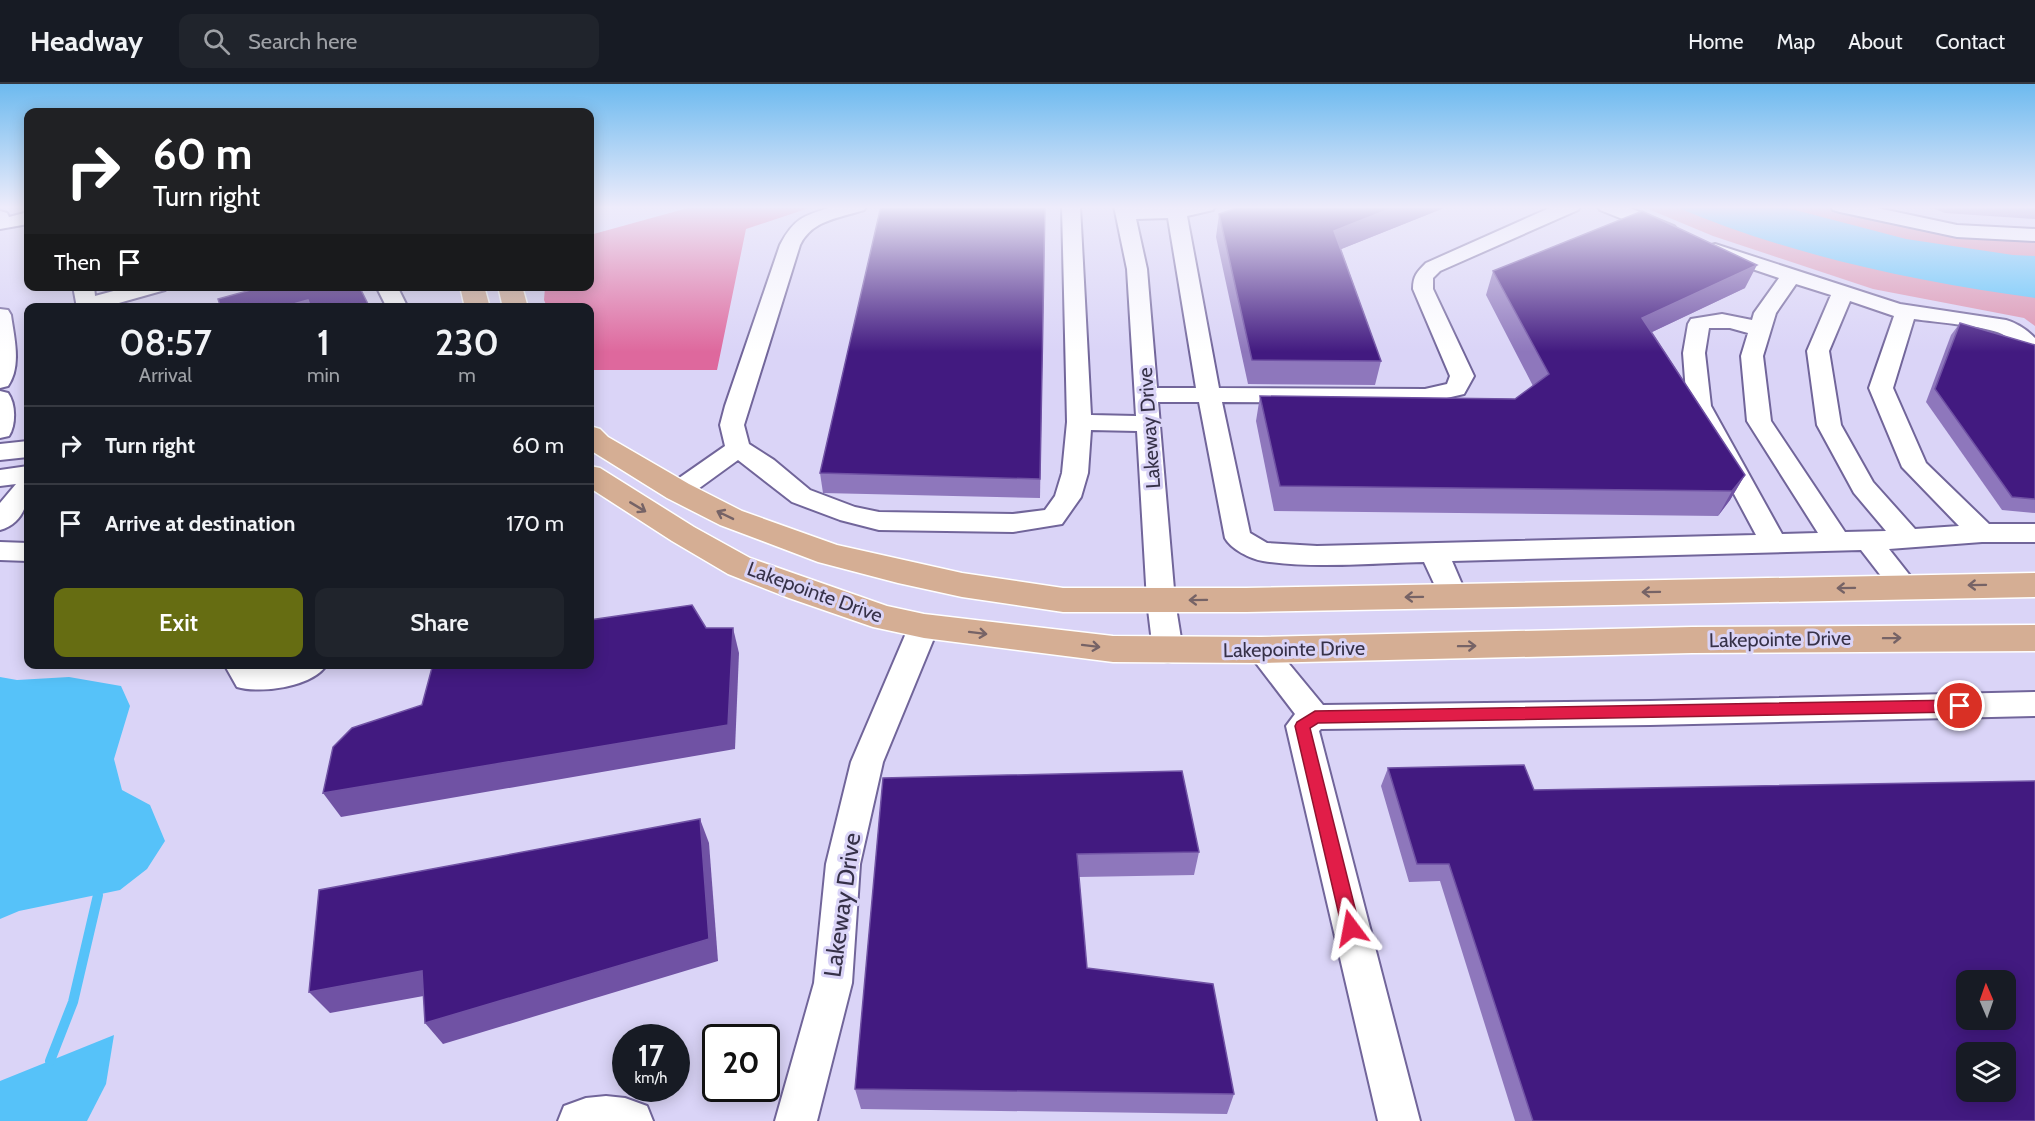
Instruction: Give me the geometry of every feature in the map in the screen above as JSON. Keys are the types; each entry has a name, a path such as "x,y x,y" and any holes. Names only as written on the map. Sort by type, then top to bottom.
{"main road":[{"name":"Lakepointe Drive","path":"594,439 678,491 731,518 829,554 898,572 982,589 1063,600 1246,600 2035,585"},
{"name":"Lakepointe Drive","path":"594,478 682,534 739,566 801,590 885,618 924,626 1113,649 1261,650 1680,640 2035,638"},
{"path":"1905,587 1945,638"},
{"path":"1246,600 1261,650"}],"street":[{"path":"787,254 732,425 738,448 765,466 801,496 849,514 879,521 1013,523 1053,518 1068,497 1075,473 1079,422 1073,254"},
{"name":"Lakeway Drive","path":"1134,254 1147,395 1161,601 1168,651"},
{"path":"1184,254 1209,395 1238,538 1262,552 1317,555 1837,542 1982,533 2035,533"},
{"path":"1147,395 1425,396 1456,388 1462,376 1423,289 1424,278 1433,267 1462,254"},
{"path":"1732,254 1906,311 2006,327 2023,338 2035,351"},
{"path":"1791,275 1765,313 1752,356 1759,421 1837,542"},
{"path":"94,303 139,291"},
{"path":"1843,292 1818,351 1829,425 1863,487 1908,538"},
{"path":"1906,311 1881,388 1915,467 1982,533"},
{"path":"0,315 5,358 0,381"},
{"path":"1760,329 1711,319 1699,324 1694,353 1699,406 1774,543"},
{"path":"1079,422 1149,424"},
{"path":"678,491 738,448"},
{"path":"0,452 24,449"},
{"path":"0,478 24,475"},
{"path":"0,521 24,491"},
{"path":"1868,541 1905,587"},
{"path":"0,551 24,552"},
{"path":"1434,552 1453,596"},
{"name":"Lakeway Drive","path":"796,1121 832,983 843,864 867,762 924,626"},
{"path":"1261,650 1315,717"},
{"path":"242,669 248,679 285,676 301,669"},
{"path":"1399,1121 1302,726 1315,717 1650,713 2035,704"},
{"path":"579,1121 595,1116 619,1116 632,1121"}],"shaded area":[{"path":"594,254 741,254 717,370 594,370 594,303 545,303 545,291 594,291"},
{"path":"1769,254 2035,254 2035,326 2024,318 1873,289"}],"water":[{"path":"1815,254 2035,256 2035,298 1943,283"},
{"path":"0,677 17,680 69,677 121,686 130,706 114,759 122,790 150,805 165,841 147,869 120,890 19,911 0,919"},
{"path":"114,1035 106,1084 87,1121 0,1121 0,1081"}],"building":[{"path":"870,254 1044,254 1040,479 820,473"},
{"path":"1228,254 1342,254 1381,361 1252,360"},
{"path":"1534,254 1734,254 1757,265 1642,318 1745,475 1732,491 1280,486 1260,396 1515,399 1549,374 1493,271"},
{"path":"247,291 362,291 368,303 309,303 308,300 297,303 219,303 218,299"},
{"path":"1960,323 2035,345 2035,499 2012,497 1935,389"},
{"path":"692,605 706,628 733,628 728,725 323,793 333,747 352,728 422,705 432,669 594,669 594,619"},
{"path":"1524,765 1534,790 2035,781 2035,1121 1533,1121 1449,864 1417,864 1388,768"},
{"path":"1182,771 1199,852 1077,854 1087,968 1213,984 1234,1094 855,1089 883,778"},
{"path":"700,819 709,939 425,1023 422,971 309,992 319,890"}],"waterway":[{"path":"50,1061 73,1002 98,895"}],"route":[{"path":"1351,928 1302,726 1315,717 1960,706"}]}
